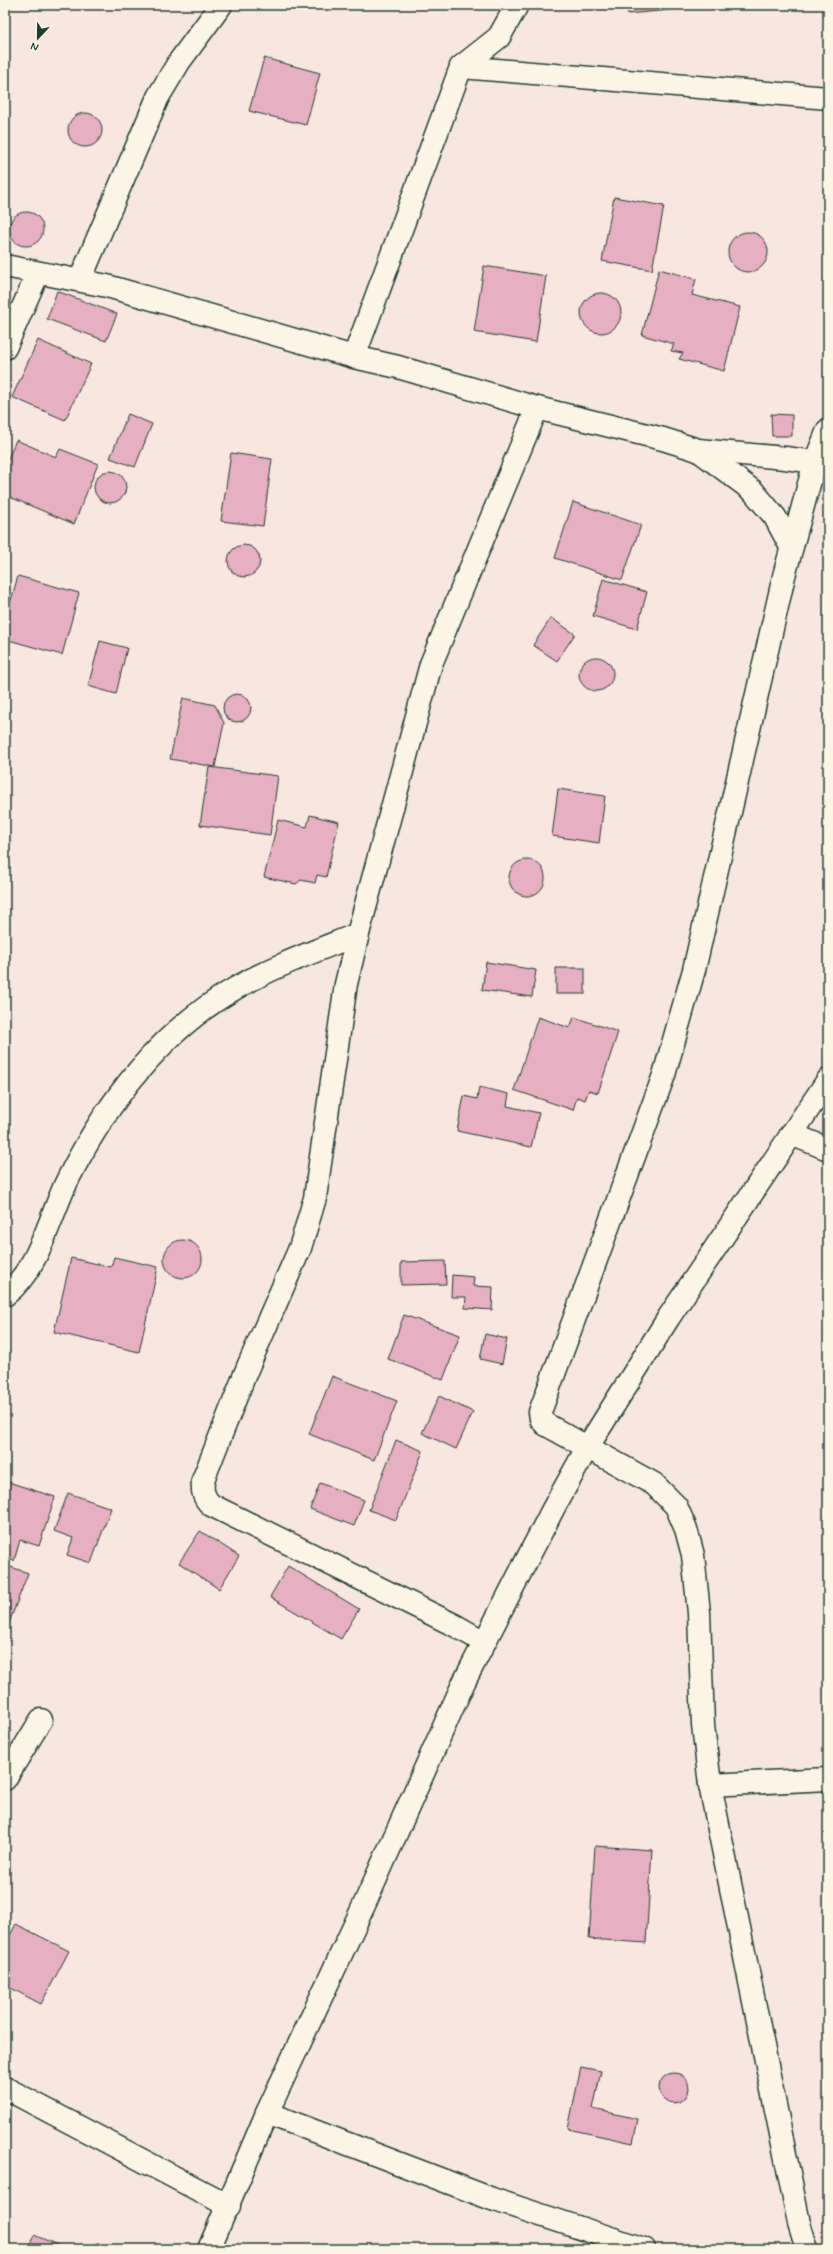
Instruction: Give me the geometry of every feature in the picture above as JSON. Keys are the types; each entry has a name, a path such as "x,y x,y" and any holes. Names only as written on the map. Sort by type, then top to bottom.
{"street":[{"path":"80,280 158,97 179,62 221,5"},
{"path":"354,357 461,67 498,37 517,5"},
{"path":"461,67 828,98"},
{"path":"5,266 80,280 354,357 398,367 536,408 663,439 698,450 822,464"},
{"path":"5,348 38,273"},
{"path":"484,1642 456,1626 212,1505 203,1495 203,1480 248,1369 300,1248 315,1198 346,984 358,934 431,664 536,408"},
{"path":"807,2249 799,2223 710,1785 704,1725 699,1613 693,1555 686,1529 676,1506 654,1484 545,1424 541,1419 541,1405 664,1075 694,970 791,547 822,464 828,430"},
{"path":"698,450 754,491 775,517 791,547"},
{"path":"5,1295 22,1278 33,1260 64,1186 87,1141 113,1104 153,1056 204,1009 235,989 274,968 358,934"},
{"path":"209,2249 229,2206 267,2113 365,1903 464,1682 484,1642 587,1448 674,1311 828,1080"},
{"path":"792,1134 828,1149"},
{"path":"5,1779 41,1720"},
{"path":"710,1785 828,1779"},
{"path":"5,2088 229,2206"},
{"path":"267,2113 492,2199 644,2249"}],"building":[{"path":"627,5 680,5 680,9 628,14"},
{"path":"264,58 320,73 306,125 249,111"},
{"path":"88,113 95,115 100,120 102,130 100,140 95,145 82,147 75,145 70,140 68,127 70,120 75,115"},
{"path":"5,168 8,169 5,179"},
{"path":"614,197 664,206 652,270 602,261"},
{"path":"29,212 38,217 42,222 42,236 38,241 33,245 23,246 19,245 10,236 9,226 10,222 19,213"},
{"path":"752,232 759,235 765,241 768,252 767,260 759,269 752,272 744,272 737,269 729,260 728,248 731,241 740,233"},
{"path":"484,266 546,276 536,342 474,332"},
{"path":"659,269 696,279 692,295 740,307 724,371 679,359 683,353 671,351 674,344 642,335"},
{"path":"57,291 117,314 106,341 47,319"},
{"path":"605,293 612,296 618,302 621,313 620,321 612,330 605,333 597,333 590,330 582,321 581,309 584,302 593,294"},
{"path":"38,340 91,364 65,420 12,397"},
{"path":"128,414 152,424 135,467 110,458"},
{"path":"771,414 792,415 792,436 772,436"},
{"path":"16,440 56,457 60,449 98,464 74,524 5,495 5,466"},
{"path":"231,453 272,459 263,526 221,521"},
{"path":"107,471 113,471 123,478 126,487 125,493 119,500 113,503 107,503 97,496 94,490 94,484 101,474"},
{"path":"573,502 641,525 622,580 555,558"},
{"path":"241,545 247,545 257,552 260,561 259,567 253,574 247,577 241,577 231,570 228,564 228,558 235,548"},
{"path":"18,576 79,593 62,655 5,639 5,621"},
{"path":"603,579 647,592 637,629 593,616"},
{"path":"551,618 575,634 557,661 533,645"},
{"path":"100,641 127,648 116,694 88,686"},
{"path":"599,657 608,662 612,667 612,681 608,686 603,690 593,691 589,690 580,681 579,671 580,667 589,658"},
{"path":"237,694 247,698 251,708 247,718 237,722 227,718 223,708 227,698"},
{"path":"183,698 215,705 224,723 215,767 170,759"},
{"path":"209,767 278,776 270,835 200,825"},
{"path":"558,789 605,796 599,843 552,836"},
{"path":"310,815 339,822 326,877 317,875 315,883 301,880 296,884 264,877 278,820 307,827"},
{"path":"531,860 540,865 544,871 544,885 540,891 531,896 523,896 514,891 510,885 509,874 514,865 520,861"},
{"path":"486,962 536,970 532,997 482,990"},
{"path":"556,968 585,968 585,994 556,994"},
{"path":"538,1017 570,1028 574,1017 618,1032 598,1093 589,1090 585,1100 577,1097 573,1110 514,1090"},
{"path":"479,1087 509,1094 507,1106 539,1113 531,1147 457,1131 464,1096 477,1099"},
{"path":"179,1240 187,1240 194,1243 199,1248 202,1259 199,1270 194,1275 187,1278 179,1278 172,1275 167,1270 164,1263 164,1255 167,1248 172,1243"},
{"path":"114,1257 158,1267 139,1352 54,1332 71,1258 111,1267"},
{"path":"445,1261 446,1284 401,1285 401,1262"},
{"path":"452,1275 474,1277 473,1286 493,1287 492,1310 465,1308 466,1297 451,1297"},
{"path":"404,1315 460,1335 443,1380 388,1359"},
{"path":"485,1334 507,1339 502,1364 480,1359"},
{"path":"332,1376 397,1401 374,1460 309,1434"},
{"path":"439,1396 473,1412 456,1449 422,1433"},
{"path":"396,1440 423,1451 396,1520 369,1510"},
{"path":"5,1481 55,1497 39,1546 20,1540 14,1561 5,1558"},
{"path":"320,1483 364,1500 354,1526 310,1509"},
{"path":"68,1493 111,1508 91,1563 67,1555 73,1538 54,1531"},
{"path":"200,1531 239,1556 219,1589 179,1563"},
{"path":"5,1565 28,1573 6,1631 5,1630"},
{"path":"288,1566 359,1609 341,1639 270,1597"},
{"path":"595,1846 652,1850 646,1943 589,1939"},
{"path":"16,1924 69,1951 41,2004 5,1985 5,1945"},
{"path":"581,2067 601,2071 593,2109 638,2119 633,2143 568,2129"},
{"path":"674,2073 685,2077 689,2088 685,2099 674,2103 663,2099 659,2088 663,2077"},
{"path":"34,2235 67,2249 28,2249"}]}
